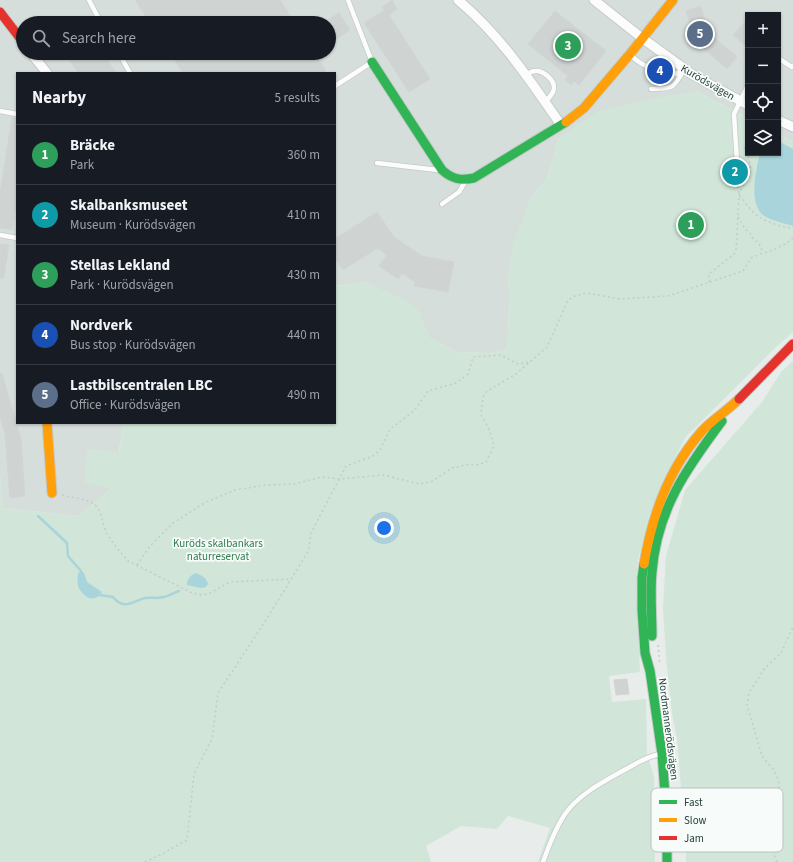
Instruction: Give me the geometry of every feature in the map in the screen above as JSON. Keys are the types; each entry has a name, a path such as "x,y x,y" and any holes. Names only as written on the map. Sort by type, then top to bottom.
{"main road":[{"path":"372,62 442,170 448,177 465,181 474,178 561,125 584,108 673,0"},
{"path":"0,12 16,33"},
{"name":"Nordmannerödsvägen","path":"665,788 662,754 650,671 652,653 651,584 654,558 661,527 680,480 693,460 735,403 793,344"},
{"path":"47,424 52,493"}],"street":[{"path":"458,0 469,9 507,49 527,75 561,125"},
{"name":"Kurödsvägen","path":"594,0 684,69 744,103"},
{"path":"37,60 46,72"},
{"path":"781,122 793,128"}],"lane":[{"path":"88,0 97,16"},
{"path":"336,85 372,62 348,0"},
{"path":"630,54 640,63 663,72 676,74 684,69"},
{"path":"123,60 129,72"},
{"path":"781,60 792,67 793,66"},
{"path":"652,89 671,88 676,84 684,69"},
{"path":"527,75 534,71 543,72 553,82 554,90 546,102"},
{"path":"737,162 734,114 744,103"},
{"path":"0,111 16,114"},
{"path":"378,163 442,170"},
{"path":"442,204 459,192 465,181"},
{"path":"0,235 16,238"},
{"path":"543,862 564,815 586,793 616,774 651,755 662,754"}],"path":[{"path":"736,138 740,140 750,158 751,171 739,195"},
{"path":"710,282 708,279 708,274 736,251 739,195 738,186 742,179 742,175"},
{"path":"739,195 752,211 764,220 783,227 793,228"},
{"path":"738,217 745,230 750,233 754,240 759,243 762,253"},
{"path":"137,566 150,546 173,523 206,502 235,490 258,486 294,484 322,477 340,479 383,475 419,484 431,482 452,468 470,464 477,465 486,462 494,446 489,429 481,415 483,397 487,391 516,374 546,347 568,300 586,293 620,299 668,296 743,271 751,258 787,244 793,238"},
{"path":"145,862 187,840 194,774 212,739 218,693 266,620 309,550 311,533 346,466 373,456 380,450 390,428 414,411 428,391 456,383 468,374 473,356 501,355 518,364 531,361"},
{"path":"52,493 87,501 95,505 106,532 131,562 192,593 201,595 208,594 230,582 291,578"},
{"path":"779,788 779,781 773,769 762,756 747,705 749,694 765,668 781,653 793,627"},
{"path":"658,644 660,672"},
{"path":"773,852 777,862"}],"shaded area":[{"path":"0,0 793,0 793,142 781,136 781,12 745,12 745,116 696,91 559,138 547,178 530,200 508,281 510,295 507,349 489,353 457,352 429,338 419,312 365,282 336,286 336,72 16,72 16,424 124,424 112,488 79,516 2,508 0,476"}],"green space":[{"name":"Kuröds skalbankars naturreservat","path":"696,91 745,116 745,156 781,156 781,136 793,142 793,332 776,347 686,437 664,478 649,516 638,560 636,590 640,672 609,676 612,702 646,699 647,753 654,777 654,788 651,788 651,852 655,852 655,862 538,862 550,828 508,816 497,829 461,826 426,846 431,862 0,862 0,476 3,508 79,516 112,488 85,483 87,449 119,452 124,424 336,424 336,286 365,282 408,301 419,312 429,338 457,352 489,353 507,349 510,295 508,281 512,250 520,226 530,200 547,178 559,138 597,112 642,101"},
{"path":"793,361 793,862 686,862 686,852 783,852 783,788 681,788 677,738 672,714 666,658 663,608 666,556 685,490 762,402 781,372"}],"water":[{"path":"781,143 793,149 793,226 766,217 760,212 756,205 754,188 759,156 781,156"},
{"path":"81,571 84,573 87,582 102,592 99,596 95,598 88,598 82,593 78,586 78,573"},
{"path":"196,573 204,577 208,584 206,587 201,588 187,585 190,577"}],"building":[{"path":"135,0 280,0 290,16 145,16"},
{"path":"392,0 397,9 389,15 430,79 409,92 364,23 384,10 382,7"},
{"path":"700,6 710,34 737,57 727,69 700,45 694,35 686,11"},
{"path":"555,11 606,51 579,85 574,81 571,85 565,80 568,76 528,44"},
{"path":"339,13 350,30 336,39 336,16 334,16"},
{"path":"745,22 745,45 733,35"},
{"path":"70,60 108,60 115,72 77,72"},
{"path":"175,60 319,60 326,71 324,72 182,72"},
{"path":"12,117 16,118 16,206 12,230 0,228 0,193"},
{"path":"740,164 741,176 730,177 728,165 738,166"},
{"path":"377,212 394,237 422,256 454,262 448,292 414,286 415,282 402,273 398,279 379,266 387,255 378,248 343,270 336,260 336,238"},
{"path":"0,244 9,245 4,278 0,278"},
{"path":"0,373 2,373 21,439 25,496 10,498 5,434 0,417"},
{"path":"627,679 629,694 616,695 614,680"}],"waterway":[{"path":"38,516 67,543 68,556 81,571"},
{"path":"100,595 113,597 121,603 129,604 145,598 162,598 179,591"}],"traffic: fast":[{"path":"372,62 442,170 457,178 474,178 566,122"},
{"path":"652,636 652,572 660,529 675,491 697,456 722,421"},
{"path":"644,564 642,578 642,610 645,653 650,671 662,754 665,788"},
{"path":"667,852 667,862"}],"traffic: slow":[{"path":"566,122 584,108 673,0"},
{"path":"644,564 647,546 657,511 671,477 680,461 690,445 702,431 739,399"},
{"path":"47,424 52,493"}],"traffic: jam":[{"path":"0,12 16,33"},
{"path":"739,399 793,344"}],"place":[{"name":"Lastbilscentralen LBC","path":"700,34"},
{"name":"Stellas Lekland","path":"568,46"},
{"name":"Nordverk","path":"660,71"},
{"name":"Skalbanksmuseet","path":"735,172"},
{"name":"Bräcke","path":"691,225"}]}
